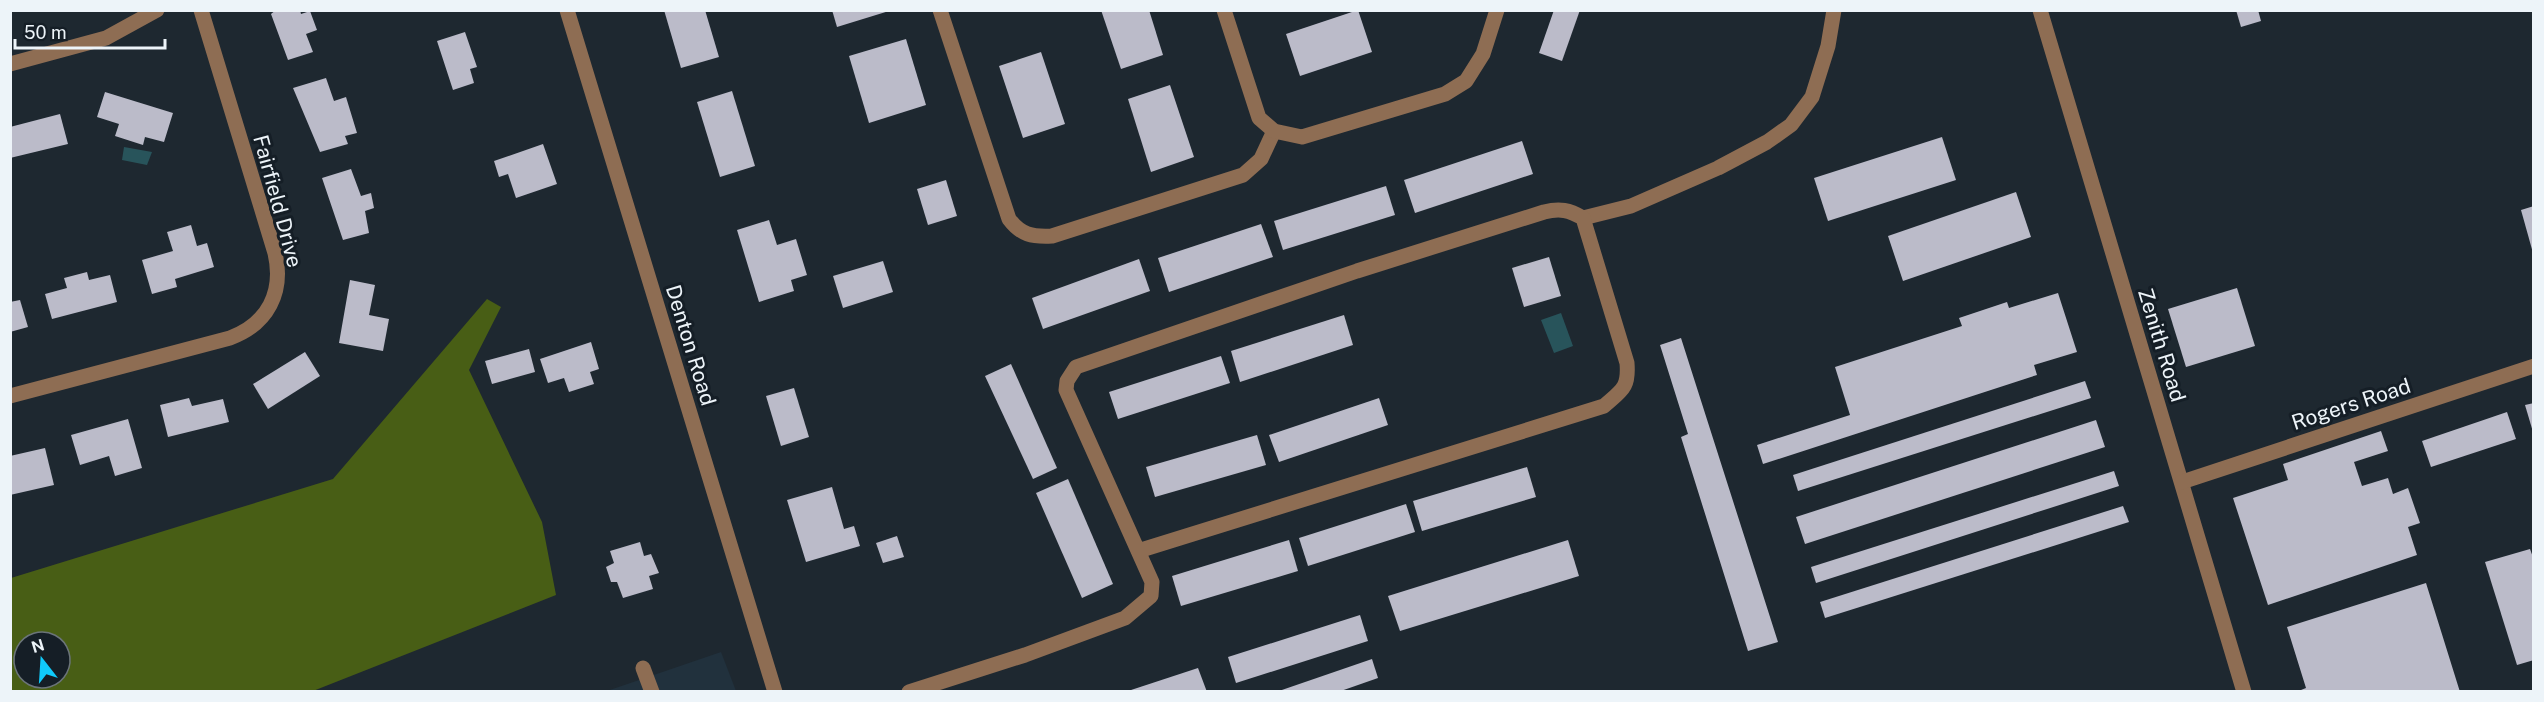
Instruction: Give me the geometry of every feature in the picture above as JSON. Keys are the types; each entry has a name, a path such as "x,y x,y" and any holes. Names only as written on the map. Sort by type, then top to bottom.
{"street":[{"path":"10,64 106,38 157,10"},
{"name":"Fairfield Drive","path":"10,396 243,333 260,320 273,302 279,278 277,259 201,10"},
{"name":"Denton Road","path":"567,10 775,692"},
{"path":"940,10 1009,219 1018,231 1027,235 1052,236 1243,175 1261,159 1274,131"},
{"path":"1224,10 1259,118 1274,131 1302,137 1445,94 1466,81 1483,54 1497,10"},
{"path":"1583,218 1631,206 1718,168 1767,142 1791,125 1812,97 1828,46 1833,10"},
{"name":"Zenith Road","path":"2040,10 2244,692"},
{"path":"909,692 1025,655 1125,618 1151,596 1152,582 1138,551 1066,390 1067,381 1076,367 1357,271 1557,208 1571,210 1583,218 1627,363 1628,379 1623,390 1604,406 1138,551"},
{"name":"Rogers Road","path":"2181,482 2534,366"},
{"path":"643,668 652,692"}],"shaded area":[{"path":"124,147 152,152 147,165 122,160"},
{"path":"1561,313 1573,346 1554,353 1541,320"},
{"path":"721,652 736,691 604,692"}],"green space":[{"path":"487,299 501,307 469,370 542,522 556,595 313,691 11,691 11,578 333,479"}],"building":[{"path":"276,10 300,10 301,14 310,11 317,30 306,34 313,52 288,60 271,14"},
{"path":"664,10 705,10 719,57 681,68"},
{"path":"832,10 889,10 889,11 837,27"},
{"path":"1101,10 1149,10 1163,55 1121,69"},
{"path":"1358,10 1372,52 1300,76 1286,34"},
{"path":"1554,10 1580,10 1562,61 1539,53"},
{"path":"2236,10 2258,10 2261,21 2241,27"},
{"path":"465,32 477,67 470,69 474,83 453,90 437,41"},
{"path":"906,39 926,105 869,123 849,56"},
{"path":"1041,52 1065,124 1023,138 999,66"},
{"path":"326,78 334,101 346,97 357,133 345,136 348,144 320,152 293,88"},
{"path":"1170,85 1194,157 1151,172 1128,99"},
{"path":"732,91 755,166 720,177 697,102"},
{"path":"105,92 173,113 164,142 145,137 143,145 115,136 119,124 97,117"},
{"path":"60,114 68,144 10,158 10,127"},
{"path":"1942,137 1956,180 1828,221 1814,178"},
{"path":"1522,141 1533,174 1415,213 1404,180"},
{"path":"543,144 557,184 516,198 508,174 499,177 494,161"},
{"path":"351,169 361,196 371,193 374,208 365,211 369,233 343,240 322,178"},
{"path":"946,180 957,216 928,225 917,189"},
{"path":"1386,186 1395,215 1283,250 1274,221"},
{"path":"2016,192 2031,237 1903,281 1888,236"},
{"path":"2534,206 2534,253 2533,253 2521,210"},
{"path":"769,220 777,245 796,239 807,275 791,280 794,291 759,302 737,230"},
{"path":"1261,224 1273,257 1169,292 1158,258"},
{"path":"191,225 197,246 207,243 214,267 175,279 177,287 152,294 142,260 173,251 167,232"},
{"path":"1549,257 1561,296 1524,307 1512,268"},
{"path":"1139,259 1150,291 1043,329 1032,298"},
{"path":"883,261 893,292 843,308 833,276"},
{"path":"87,272 89,280 110,275 117,302 52,319 45,294 67,288 64,278"},
{"path":"350,280 375,285 369,315 389,319 383,351 339,343"},
{"path":"2237,288 2255,346 2186,367 2168,309"},
{"path":"2058,293 2077,352 2034,365 2037,375 1763,464 1757,445 1850,415 1835,367 1962,326 1959,318 2007,302 2009,308"},
{"path":"20,300 28,327 10,332 10,302"},
{"path":"1344,315 1353,345 1240,382 1231,351"},
{"path":"1681,338 1778,642 1748,651 1681,437 1688,434 1660,345"},
{"path":"591,342 599,369 590,372 594,384 569,392 564,378 548,383 540,359"},
{"path":"529,349 535,372 492,384 485,361"},
{"path":"305,352 320,376 268,409 253,384"},
{"path":"1221,356 1230,383 1118,419 1109,392"},
{"path":"1011,364 1057,468 1033,479 985,376"},
{"path":"2085,381 2091,398 1798,491 1793,475"},
{"path":"794,388 809,437 781,446 766,396"},
{"path":"189,398 192,406 223,399 229,422 168,437 160,405"},
{"path":"1379,398 1388,425 1279,462 1269,435"},
{"path":"2534,403 2534,432 2533,432 2525,405"},
{"path":"2507,412 2516,439 2431,467 2422,441"},
{"path":"128,419 142,468 115,476 109,456 80,465 71,435"},
{"path":"2096,420 2105,447 1805,544 1796,517"},
{"path":"2381,431 2388,451 2354,462 2362,486 2388,478 2393,494 2408,488 2420,523 2408,527 2417,555 2268,605 2233,498 2288,480 2283,464"},
{"path":"1257,435 1266,465 1155,497 1146,467"},
{"path":"45,448 54,485 10,495 10,456"},
{"path":"1527,467 1536,497 1422,531 1413,501"},
{"path":"2114,471 2119,486 1816,583 1811,567"},
{"path":"1068,479 1113,584 1082,598 1036,493"},
{"path":"832,487 844,529 854,526 860,546 806,562 787,500"},
{"path":"1406,504 1415,532 1308,566 1299,538"},
{"path":"2123,506 2129,522 1825,618 1820,602"},
{"path":"897,536 904,557 883,563 876,543"},
{"path":"1289,540 1298,571 1181,606 1172,576"},
{"path":"1568,540 1579,576 1400,631 1388,596"},
{"path":"640,542 644,556 651,554 659,573 649,576 653,589 623,598 617,582 611,582 606,567 614,563 610,551"},
{"path":"2530,549 2534,560 2534,660 2517,665 2485,562"},
{"path":"2426,583 2460,692 2296,692 2306,688 2287,627"},
{"path":"1360,615 1368,641 1236,683 1228,657"},
{"path":"1372,659 1378,678 1338,692 1276,692"},
{"path":"1198,668 1207,692 1128,692 1128,691"}]}
